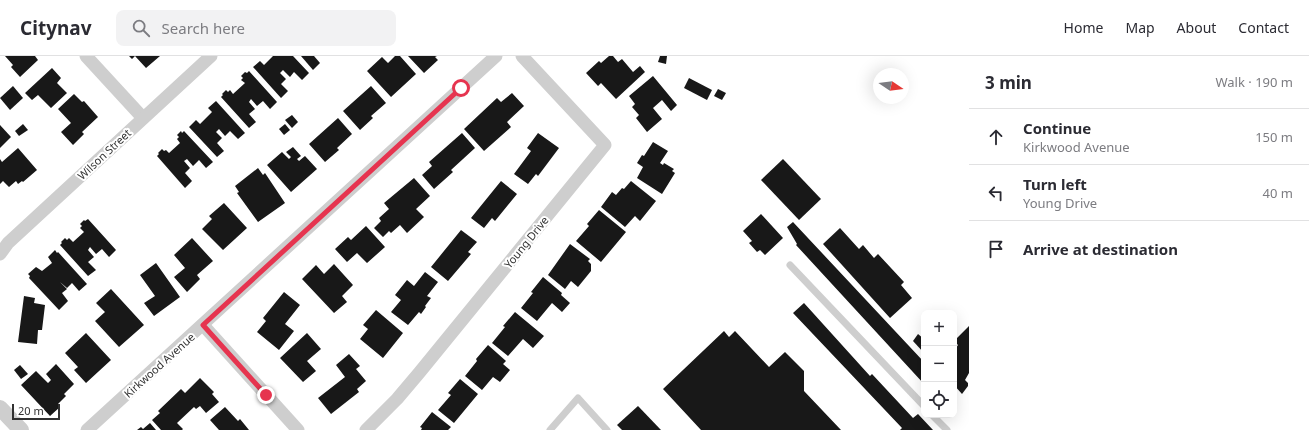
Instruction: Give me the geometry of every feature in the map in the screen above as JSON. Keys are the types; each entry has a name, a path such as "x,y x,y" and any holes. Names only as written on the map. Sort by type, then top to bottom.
{"street":[{"path":"86,56 143,118"},
{"name":"Wilson Street","path":"0,254 4,239 143,118 211,56"},
{"name":"Kirkwood Avenue","path":"87,430 496,56"},
{"name":"Young Drive","path":"366,430 398,399 419,374 605,144 522,56"},
{"path":"203,325 298,430"},
{"path":"0,408 22,430"}],"lane":[{"path":"790,265 921,403"},
{"path":"550,430 578,398 608,430"},
{"path":"935,418 947,430"}],"building":[{"path":"5,56 35,56 38,60 20,77 11,67 13,65"},
{"path":"135,56 160,56 146,68"},
{"path":"273,56 293,56 309,73 302,80 294,72 290,77 283,70 280,73 286,79 281,84 288,91 281,98 253,67 260,61 264,65"},
{"path":"301,56 314,56 320,63 313,70"},
{"path":"395,56 400,56 416,74 391,97 367,71 382,57 388,63"},
{"path":"408,56 437,56 435,57 438,60 424,73"},
{"path":"609,56 613,56 618,62 622,59 633,72 640,66 645,72 616,99 601,83 598,86 586,73 599,61 601,63"},
{"path":"660,56 667,56 666,64 658,62"},
{"path":"52,68 61,78 57,83 67,93 51,108 38,95 32,100 25,93"},
{"path":"249,71 277,102 270,109 263,101 257,106 251,99 249,102 255,109 249,114 256,122 249,128 221,97 226,90 228,92 230,90 233,94 245,83 241,80 243,78 241,76 245,72 247,73"},
{"path":"653,76 677,105 671,111 662,100 653,108 662,119 647,132 636,118 639,115 632,107 635,104 629,96"},
{"path":"689,78 712,90 707,100 684,88"},
{"path":"13,86 23,98 10,110 0,98"},
{"path":"371,86 386,103 371,116 373,118 360,130 343,111"},
{"path":"718,89 726,93 722,100 714,96"},
{"path":"512,93 524,106 507,122 511,127 484,151 464,129 497,98 501,102"},
{"path":"74,94 82,102 84,101 98,117 82,132 84,134 73,145 61,132 71,123 58,109"},
{"path":"216,101 245,133 238,139 230,131 225,136 219,129 216,132 222,138 217,143 224,151 217,157 189,127 196,120 200,124 212,112 208,108"},
{"path":"292,115 298,122 292,128 285,120"},
{"path":"338,118 352,134 337,148 339,150 325,162 309,144"},
{"path":"23,124 28,130 19,136 15,131"},
{"path":"285,124 290,130 284,135 279,129"},
{"path":"0,125 11,137 0,148"},
{"path":"181,131 182,133 184,131 213,162 206,168 199,160 193,166 187,159 184,161 190,168 185,173 192,181 185,188 157,156 162,149 169,153 180,143 177,139 179,137 177,135"},
{"path":"462,133 475,148 451,170 453,172 434,189 422,175 432,166 429,162"},
{"path":"538,133 559,148 538,176 536,174 528,184 514,174 531,151 527,148"},
{"path":"653,142 668,151 660,163 663,165 664,163 674,169 672,171 675,173 662,194 637,178 643,167 637,163 642,155 644,156"},
{"path":"293,147 301,156 297,159 299,161 305,156 317,169 291,192 267,165 282,152 289,159 291,157 286,152"},
{"path":"18,148 37,170 23,182 22,181 18,184 16,181 9,187 3,181 0,184 0,159 2,162"},
{"path":"783,159 821,199 799,220 761,180"},
{"path":"258,168 263,175 265,173 285,203 258,222 237,193 239,192 235,186"},
{"path":"414,178 430,196 416,209 424,217 407,233 400,225 391,233 389,231 383,237 374,228 381,221 379,218 389,209 384,203"},
{"path":"501,181 517,194 495,221 492,218 484,228 471,218"},
{"path":"631,181 656,201 640,221 635,216 625,227 601,207 612,192 616,195"},
{"path":"224,203 247,228 223,250 202,229 212,219 209,216"},
{"path":"599,210 626,232 601,262 576,241 589,226 587,224"},
{"path":"761,214 783,238 765,255 760,250 757,252 749,243 752,241 743,231"},
{"path":"88,219 116,250 109,257 102,249 96,254 90,247 88,250 94,257 88,262 96,270 88,276 60,245 65,238 67,240 69,238 73,242 84,232 80,228 82,226 80,224 84,220 85,221"},
{"path":"793,222 921,359 921,381 796,245 797,244 787,227"},
{"path":"366,226 385,247 367,263 357,253 347,262 335,249 348,237 351,240"},
{"path":"840,228 859,249 863,245 874,258 878,254 904,282 901,285 912,298 890,318 823,244"},
{"path":"461,230 477,242 468,252 471,254 448,281 431,267"},
{"path":"192,238 213,261 197,275 200,279 187,292 174,277 185,268 174,255"},
{"path":"570,244 590,259 588,261 591,264 591,271 578,287 571,281 565,289 548,275"},
{"path":"55,250 87,284 79,291 72,283 67,288 60,282 67,289 62,293 68,301 59,310 29,278 30,276 28,274 36,267 42,271 52,263 48,257"},
{"path":"156,263 180,297 154,316 144,303 155,296 140,275"},
{"path":"334,264 353,285 342,296 347,302 334,313 302,279 316,265 324,274"},
{"path":"425,272 438,282 427,296 431,298 425,306 426,307 421,314 419,312 408,325 391,312 401,300 395,295 407,280 414,286"},
{"path":"543,277 562,293 561,295 570,303 562,312 552,303 537,321 521,308"},
{"path":"111,289 144,325 119,347 95,321 105,312 96,303"},
{"path":"284,292 300,305 285,324 294,331 279,350 257,332 266,321 263,318"},
{"path":"24,296 35,298 34,303 45,305 42,330 38,330 37,344 18,342"},
{"path":"804,303 870,376 872,374 913,418 918,414 933,430 900,430 902,428 793,313"},
{"path":"376,310 403,333 383,358 360,339 368,329 363,325"},
{"path":"515,312 544,336 533,348 523,339 508,356 492,343 505,327 503,326"},
{"path":"969,326 969,373 965,380 968,383 968,386 962,394 957,388 957,338"},
{"path":"724,331 729,337 735,331 769,367 785,352 804,371 804,391 841,430 701,430 663,389"},
{"path":"86,333 111,360 86,383 74,370 78,367 65,353"},
{"path":"307,333 321,349 307,361 316,371 303,382 280,358"},
{"path":"918,334 921,336 921,350 913,341"},
{"path":"488,345 506,361 503,364 510,370 500,382 493,377 482,390 465,376 477,361 476,359"},
{"path":"349,354 360,366 356,369 366,381 357,389 359,392 331,414 318,398 345,377 336,365"},
{"path":"56,364 74,384 64,394 66,396 58,404 60,407 50,416 21,385 36,371 48,383 51,380 46,374"},
{"path":"20,365 28,374 21,379 14,370"},
{"path":"200,378 214,392 212,394 219,402 206,413 200,406 196,409 194,407 177,423 183,429 182,430 161,430 152,420 160,413 158,411 181,389 185,393"},
{"path":"460,379 478,394 454,423 438,410 451,395 448,393"},
{"path":"638,406 661,430 622,430 617,425"},
{"path":"225,407 238,421 240,419 249,430 219,430 210,420"},
{"path":"432,412 451,427 448,430 421,430 422,428 420,427"},
{"path":"150,423 156,430 137,430 141,427 143,429"}],"route":[{"path":"266,395 203,325 461,88"}]}
